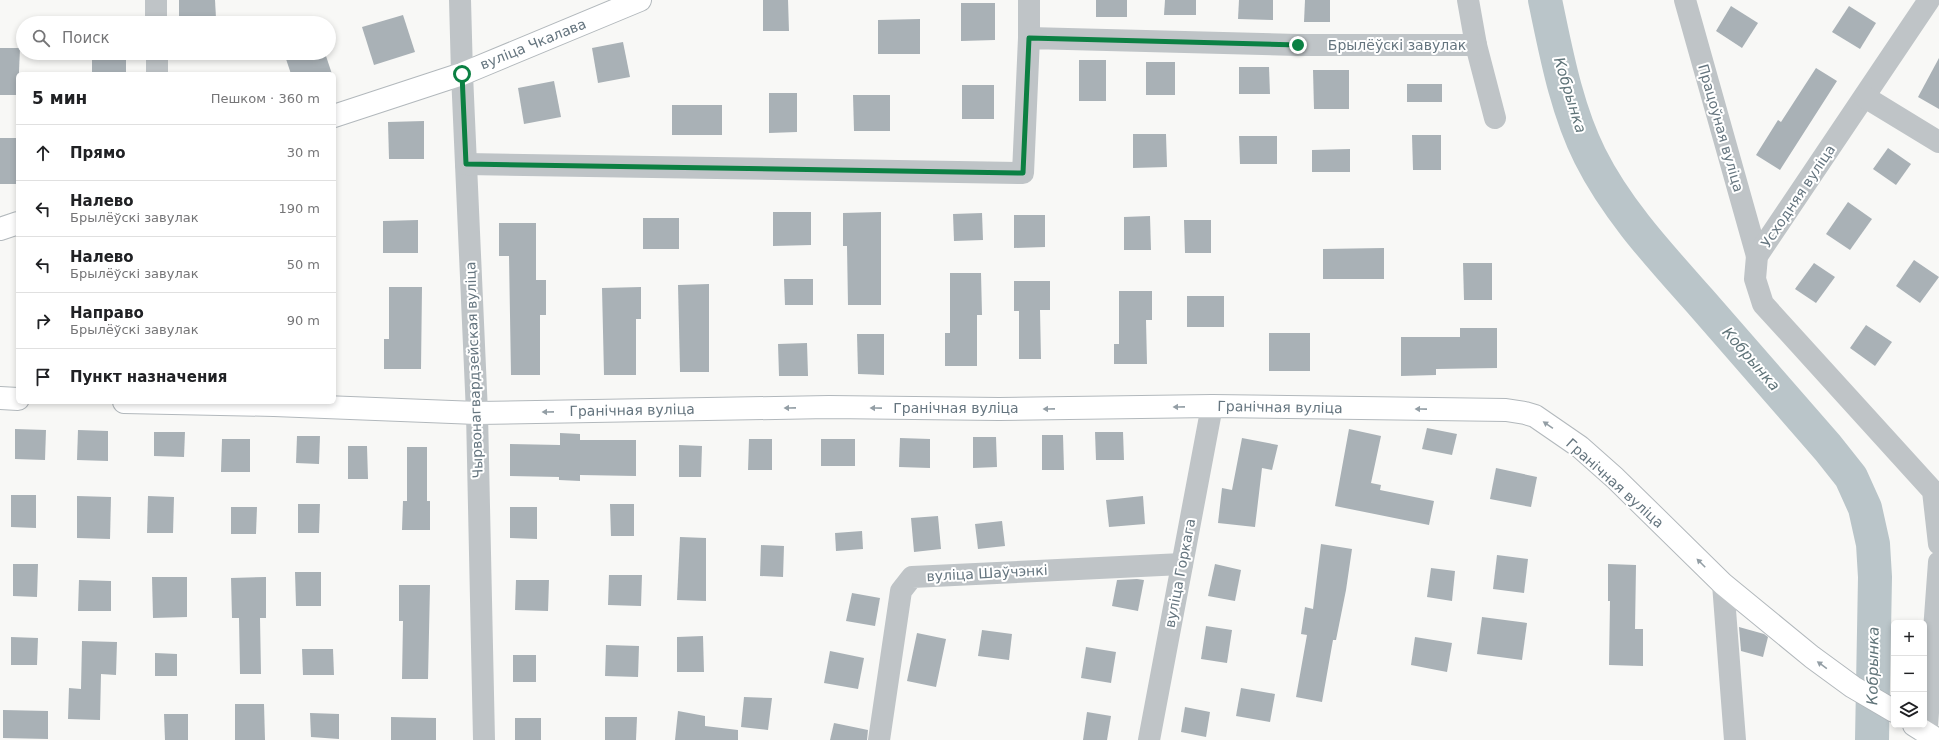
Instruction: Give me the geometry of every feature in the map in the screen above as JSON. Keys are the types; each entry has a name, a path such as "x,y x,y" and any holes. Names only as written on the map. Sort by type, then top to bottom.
{"main road":[{"name":"вуліца Чкалава","path":"336,115 462,74 640,0"},
{"path":"0,229 16,224"},
{"path":"0,398 16,399"},
{"name":"Гранічная вуліца","path":"224,404 477,414 829,407 999,409 1212,406 1506,410 1525,413 1547,424 1584,451 1615,478 1723,584 1812,657 1853,687 1891,710"}],"street":[{"path":"156,0 156,16"},
{"name":"Чырвонагвардзейская вуліца","path":"460,0 477,414 484,740"},
{"path":"466,164 1023,173 1029,38 1029,0"},
{"path":"1468,0 1476,45 1495,118"},
{"name":"Працоўная вуліца","path":"1685,0 1757,256"},
{"name":"Усходняя вуліца","path":"1929,0 1757,256 1754,279 1763,304 1933,491 1939,544"},
{"name":"Брылёўскі завулак","path":"1029,38 1298,45 1476,45"},
{"path":"156,60 157,72"},
{"path":"1865,97 1939,142"},
{"name":"вуліца Горкага","path":"1149,740 1212,406"},
{"path":"1926,735 1939,562"},
{"name":"вуліца Шаўчэнкі","path":"879,740 901,591 912,577 1182,564"},
{"path":"1723,584 1735,740"}],"building":[{"path":"179,0 215,0 216,16 179,16"},
{"path":"763,0 788,0 789,31 763,31"},
{"path":"1096,0 1127,0 1127,17 1096,17"},
{"path":"1165,0 1196,0 1196,15 1164,15"},
{"path":"1239,0 1273,0 1273,20 1238,19"},
{"path":"1305,0 1330,0 1330,22 1304,22"},
{"path":"961,3 995,3 995,40 961,41"},
{"path":"1731,6 1758,23 1742,48 1716,31"},
{"path":"1849,6 1876,23 1860,49 1832,32"},
{"path":"403,15 415,52 374,65 362,27"},
{"path":"920,19 920,54 878,54 878,20"},
{"path":"623,42 630,77 598,83 592,48"},
{"path":"0,48 16,48 16,60 19,60 19,72 16,72 16,95 0,95"},
{"path":"1939,58 1939,109 1918,97"},
{"path":"92,60 126,60 126,72 92,72"},
{"path":"286,60 327,60 331,72 290,72"},
{"path":"1079,60 1106,60 1106,101 1079,101"},
{"path":"1146,62 1175,62 1175,95 1146,95"},
{"path":"1239,67 1269,67 1270,94 1239,94"},
{"path":"1816,68 1837,81 1780,170 1756,155 1778,120 1781,122"},
{"path":"1313,70 1349,70 1349,109 1314,109"},
{"path":"554,81 561,117 524,124 518,88"},
{"path":"1407,84 1442,84 1442,102 1407,102"},
{"path":"962,85 994,85 994,119 962,119"},
{"path":"769,93 797,93 797,132 769,133"},
{"path":"853,95 890,95 890,131 854,131"},
{"path":"672,105 722,105 722,135 672,135"},
{"path":"424,121 424,159 389,159 388,122"},
{"path":"1133,134 1166,134 1167,167 1133,168"},
{"path":"1412,135 1441,135 1441,170 1413,170"},
{"path":"1239,136 1277,136 1277,164 1240,164"},
{"path":"0,138 16,138 16,184 0,184"},
{"path":"1888,148 1911,164 1896,185 1873,169"},
{"path":"1350,149 1350,172 1312,172 1312,150"},
{"path":"1848,202 1872,219 1850,250 1826,234"},
{"path":"773,212 811,212 811,245 773,246"},
{"path":"881,212 881,305 848,305 847,246 843,246 843,213"},
{"path":"982,213 983,240 954,241 953,214"},
{"path":"1014,215 1045,215 1045,247 1014,248"},
{"path":"1150,216 1151,250 1124,250 1124,217"},
{"path":"643,218 679,218 679,249 643,249"},
{"path":"418,220 418,253 383,253 383,221"},
{"path":"1184,220 1211,220 1211,253 1185,253"},
{"path":"499,223 536,223 536,280 546,280 546,315 540,315 540,375 511,375 509,256 499,256"},
{"path":"1384,248 1384,279 1323,279 1323,249"},
{"path":"1914,260 1939,277 1920,303 1896,286"},
{"path":"1463,263 1492,263 1492,300 1464,300"},
{"path":"1814,263 1835,277 1816,303 1795,289"},
{"path":"950,273 981,273 982,315 977,315 977,366 945,366 945,333 950,333"},
{"path":"784,279 813,279 813,305 785,305"},
{"path":"1014,281 1050,281 1050,310 1040,310 1041,359 1019,359 1019,311 1014,311"},
{"path":"709,284 709,372 680,372 678,285"},
{"path":"389,287 422,287 421,369 384,369 384,339 389,339"},
{"path":"641,287 641,319 636,319 636,375 604,375 602,288"},
{"path":"1119,291 1152,291 1152,320 1146,320 1147,364 1114,364 1114,344 1119,344"},
{"path":"1187,296 1224,296 1224,327 1187,327"},
{"path":"1866,325 1892,342 1875,366 1850,348"},
{"path":"1460,328 1497,328 1497,368 1436,369 1436,375 1401,376 1401,337 1460,337"},
{"path":"1269,333 1310,333 1310,371 1269,371"},
{"path":"857,334 884,334 884,375 858,374"},
{"path":"807,343 808,376 779,376 778,344"},
{"path":"1427,428 1457,434 1452,455 1422,449"},
{"path":"15,429 46,430 45,460 15,459"},
{"path":"1349,429 1381,436 1371,483 1381,485 1380,490 1434,501 1429,525 1335,506"},
{"path":"78,430 108,431 108,461 77,460"},
{"path":"154,432 185,432 184,457 154,456"},
{"path":"1095,432 1123,432 1124,460 1096,460"},
{"path":"560,433 580,434 580,440 636,440 636,476 580,475 580,481 559,480 559,477 510,476 510,444 560,445"},
{"path":"1042,435 1063,435 1064,470 1042,470"},
{"path":"297,436 320,436 319,464 296,463"},
{"path":"973,437 996,437 997,467 973,468"},
{"path":"900,438 930,439 930,468 899,467"},
{"path":"1242,438 1278,445 1272,470 1262,468 1255,527 1218,523 1222,488 1232,490"},
{"path":"222,439 250,439 250,472 221,472"},
{"path":"749,439 772,439 772,470 748,470"},
{"path":"821,439 855,439 855,466 821,466"},
{"path":"679,445 702,446 701,477 679,477"},
{"path":"348,446 367,446 368,479 348,479"},
{"path":"407,447 427,447 427,501 430,501 430,530 402,530 403,501 407,501"},
{"path":"1496,468 1537,477 1531,507 1490,499"},
{"path":"11,495 36,495 36,528 11,527"},
{"path":"77,496 111,497 110,539 77,538"},
{"path":"148,496 174,497 173,533 147,533"},
{"path":"1143,496 1145,524 1109,527 1106,500"},
{"path":"298,504 320,504 319,533 298,533"},
{"path":"610,504 634,504 634,536 611,536"},
{"path":"231,507 257,507 256,534 231,534"},
{"path":"510,507 537,507 537,539 510,538"},
{"path":"938,516 941,549 914,552 911,518"},
{"path":"1002,521 1005,546 978,549 975,524"},
{"path":"862,531 863,549 836,551 835,533"},
{"path":"680,537 706,538 706,601 677,600"},
{"path":"1321,544 1352,549 1346,590 1336,640 1333,640 1322,702 1296,697 1307,635 1301,634 1305,607 1313,609"},
{"path":"761,545 784,546 783,577 760,576"},
{"path":"1497,555 1528,559 1524,593 1493,589"},
{"path":"13,564 38,564 37,597 13,596"},
{"path":"1215,564 1241,570 1235,601 1208,596"},
{"path":"1608,564 1636,565 1635,629 1643,629 1643,666 1609,665 1610,601 1608,601"},
{"path":"1431,568 1455,571 1452,601 1427,597"},
{"path":"295,572 321,572 321,606 296,606"},
{"path":"609,575 642,575 641,606 608,605"},
{"path":"152,577 187,577 187,617 153,618"},
{"path":"266,577 266,618 260,618 261,674 240,674 239,618 232,618 231,578"},
{"path":"79,580 111,581 111,611 78,611"},
{"path":"516,580 549,580 548,611 515,610"},
{"path":"1117,580 1144,580 1138,611 1112,606"},
{"path":"399,585 430,585 428,679 402,679 403,621 399,621"},
{"path":"852,593 880,598 875,626 846,621"},
{"path":"1482,617 1527,623 1522,660 1477,654"},
{"path":"1206,626 1232,630 1227,663 1201,659"},
{"path":"1739,627 1764,634 1768,637 1763,657 1741,651"},
{"path":"982,630 1012,634 1009,660 978,656"},
{"path":"917,633 946,639 936,687 907,681"},
{"path":"703,636 704,672 677,672 677,637"},
{"path":"11,637 38,638 37,665 11,665"},
{"path":"1415,637 1452,643 1447,672 1411,665"},
{"path":"82,641 117,642 116,675 101,674 100,720 68,719 69,688 81,689"},
{"path":"606,645 639,646 638,677 605,676"},
{"path":"1086,647 1116,652 1111,683 1081,678"},
{"path":"302,649 333,649 334,675 303,675"},
{"path":"830,651 864,658 858,689 824,683"},
{"path":"155,653 177,654 177,676 155,676"},
{"path":"513,655 536,655 536,682 513,682"},
{"path":"1241,688 1275,694 1270,722 1236,716"},
{"path":"744,697 772,698 768,730 741,727"},
{"path":"235,704 264,704 265,740 235,740"},
{"path":"1185,707 1210,712 1206,737 1181,732"},
{"path":"3,710 48,711 48,739 3,738"},
{"path":"678,711 705,716 705,726 738,730 738,740 675,740"},
{"path":"1087,712 1111,716 1107,740 1083,740"},
{"path":"310,713 339,714 339,739 311,737"},
{"path":"164,714 188,714 188,740 165,740"},
{"path":"391,717 436,718 436,740 391,740"},
{"path":"605,717 637,717 636,740 605,740"},
{"path":"515,718 541,718 541,740 515,740"},
{"path":"834,723 868,730 867,740 830,740"}],"waterway":[{"name":"Кобрынка","path":"1545,0 1553,40 1574,119 1590,156 1601,176 1626,213 1654,249 1828,448 1851,477 1865,508 1873,544 1875,577 1872,740"}],"route":[{"path":"462,74 466,164 1023,173 1029,38 1131,39 1298,45"}]}
